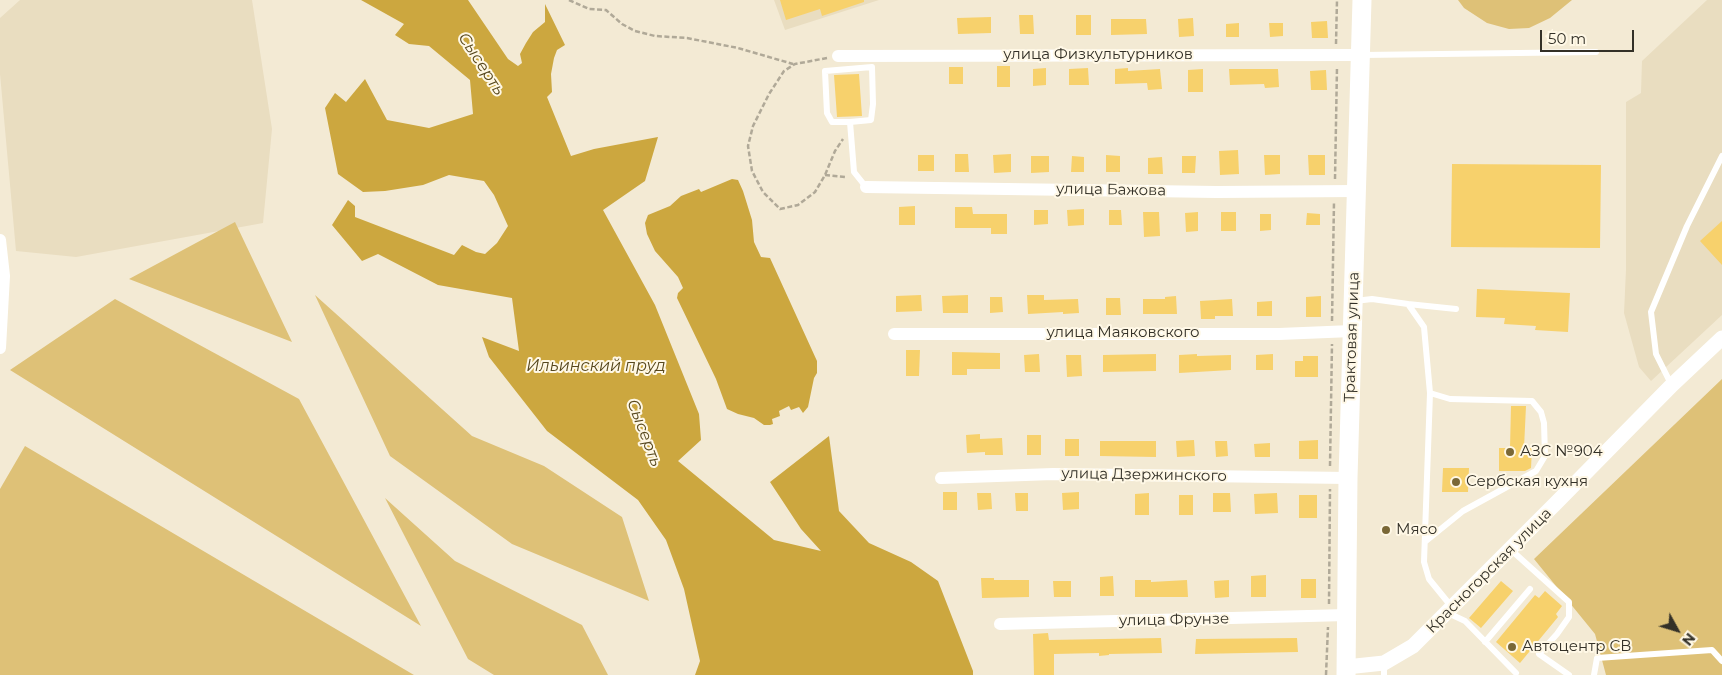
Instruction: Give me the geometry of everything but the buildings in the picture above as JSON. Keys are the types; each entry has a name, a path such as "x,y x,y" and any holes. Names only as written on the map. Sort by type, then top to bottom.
{"main road":[{"name":"Трактовая улица","path":"1346,671 1348,478 1362,0"}],"street":[{"name":"улица Физкультурников","path":"838,56 1359,55"},
{"name":"улица Бажова","path":"863,183 1217,192 1355,191"},
{"path":"0,240 4,276 0,348"},
{"name":"улица Маяковского","path":"894,334 1279,334 1352,331"},
{"name":"Красногорская улица","path":"1346,671 1384,669 1414,646 1672,385 1722,338"},
{"name":"улица Дзержинского","path":"941,478 1053,474 1348,478"},
{"name":"улица Фрунзе","path":"1000,624 1347,615"}],"lane":[{"path":"1359,55 1596,52"},
{"path":"872,67 873,104 871,120 850,126 832,122 827,113 825,71 872,67"},
{"path":"850,126 854,172 863,183"},
{"path":"1672,385 1656,354 1651,312 1686,226 1722,156"},
{"path":"1353,301 1372,299 1456,308"},
{"path":"1408,304 1424,328 1430,393 1424,562 1429,579 1450,609 1465,621 1516,673"},
{"path":"1426,541 1463,511 1536,471 1545,456 1544,422 1541,412 1532,401 1450,398 1430,393"},
{"path":"1510,549 1569,602 1569,617 1539,654 1569,675"},
{"path":"1485,642 1530,589"},
{"path":"1594,675 1597,658 1712,650 1722,661"}],"path":[{"path":"569,0 589,9 606,10 622,24 635,31 655,36 687,38 738,48 764,57 795,64"},
{"path":"838,56 795,64 784,71 768,94 753,126 748,146 752,171 763,192 780,209 798,205 815,192 850,126"},
{"path":"825,175 863,183"}],"shaded area":[{"path":"20,0 252,0 272,129 263,223 76,257 16,251 0,74 0,18"},
{"path":"774,0 879,0 785,30"},
{"path":"1458,0 1572,0 1550,18 1529,28 1509,29 1487,23 1464,8"},
{"path":"1707,0 1722,0 1722,315 1651,381 1639,367 1624,313 1626,270 1626,102 1641,93 1642,61"},
{"path":"235,222 292,342 129,279"},
{"path":"315,295 472,436 544,466 622,517 649,601 512,544 390,456"},
{"path":"115,299 299,399 421,626 10,370"},
{"path":"1722,379 1722,675 1606,675 1595,634 1534,559"},
{"path":"25,446 414,675 0,675 0,489"},
{"path":"385,498 455,561 582,625 608,675 494,675 468,659"}],"water":[{"name":"Ильинский пруд","path":"361,0 468,0 508,59 518,66 522,63 520,54 526,43 533,32 545,22 545,4 565,45 557,50 554,58 551,74 552,92 547,97 571,156 594,149 658,137 645,181 603,210 655,305 699,414 701,440 678,461 774,540 821,551 801,529 770,482 829,436 839,511 869,543 911,562 938,581 973,675 695,675 700,661 684,589 666,540 638,500 547,431 489,357 482,337 519,351 512,298 438,285 378,254 362,261 332,225 348,200 355,206 355,217 454,255 462,245 485,254 497,243 508,226 494,195 484,181 449,175 423,185 385,191 363,192 338,174 325,108 335,93 346,102 365,79 387,120 429,128 473,114 470,80 429,46 409,44 395,35 404,24"},
{"path":"732,179 738,180 743,191 752,220 754,242 761,257 770,258 817,361 817,373 814,378 808,407 803,413 799,407 791,410 789,406 779,411 780,416 772,419 773,424 770,425 764,425 754,418 727,409 716,379 677,298 678,293 683,288 678,277 655,251 647,234 645,223 648,215 670,206 681,196 699,189 701,192"}],"place":[{"name":"АЗС №904","path":"1510,452"},
{"name":"Сербская кухня","path":"1456,482"},
{"name":"Мясо","path":"1386,530"},
{"name":"Автоцентр СВ","path":"1512,647"}],"water label":[{"name":"Сысерть","path":"481,64"},
{"name":"Сысерть","path":"644,433"}]}
